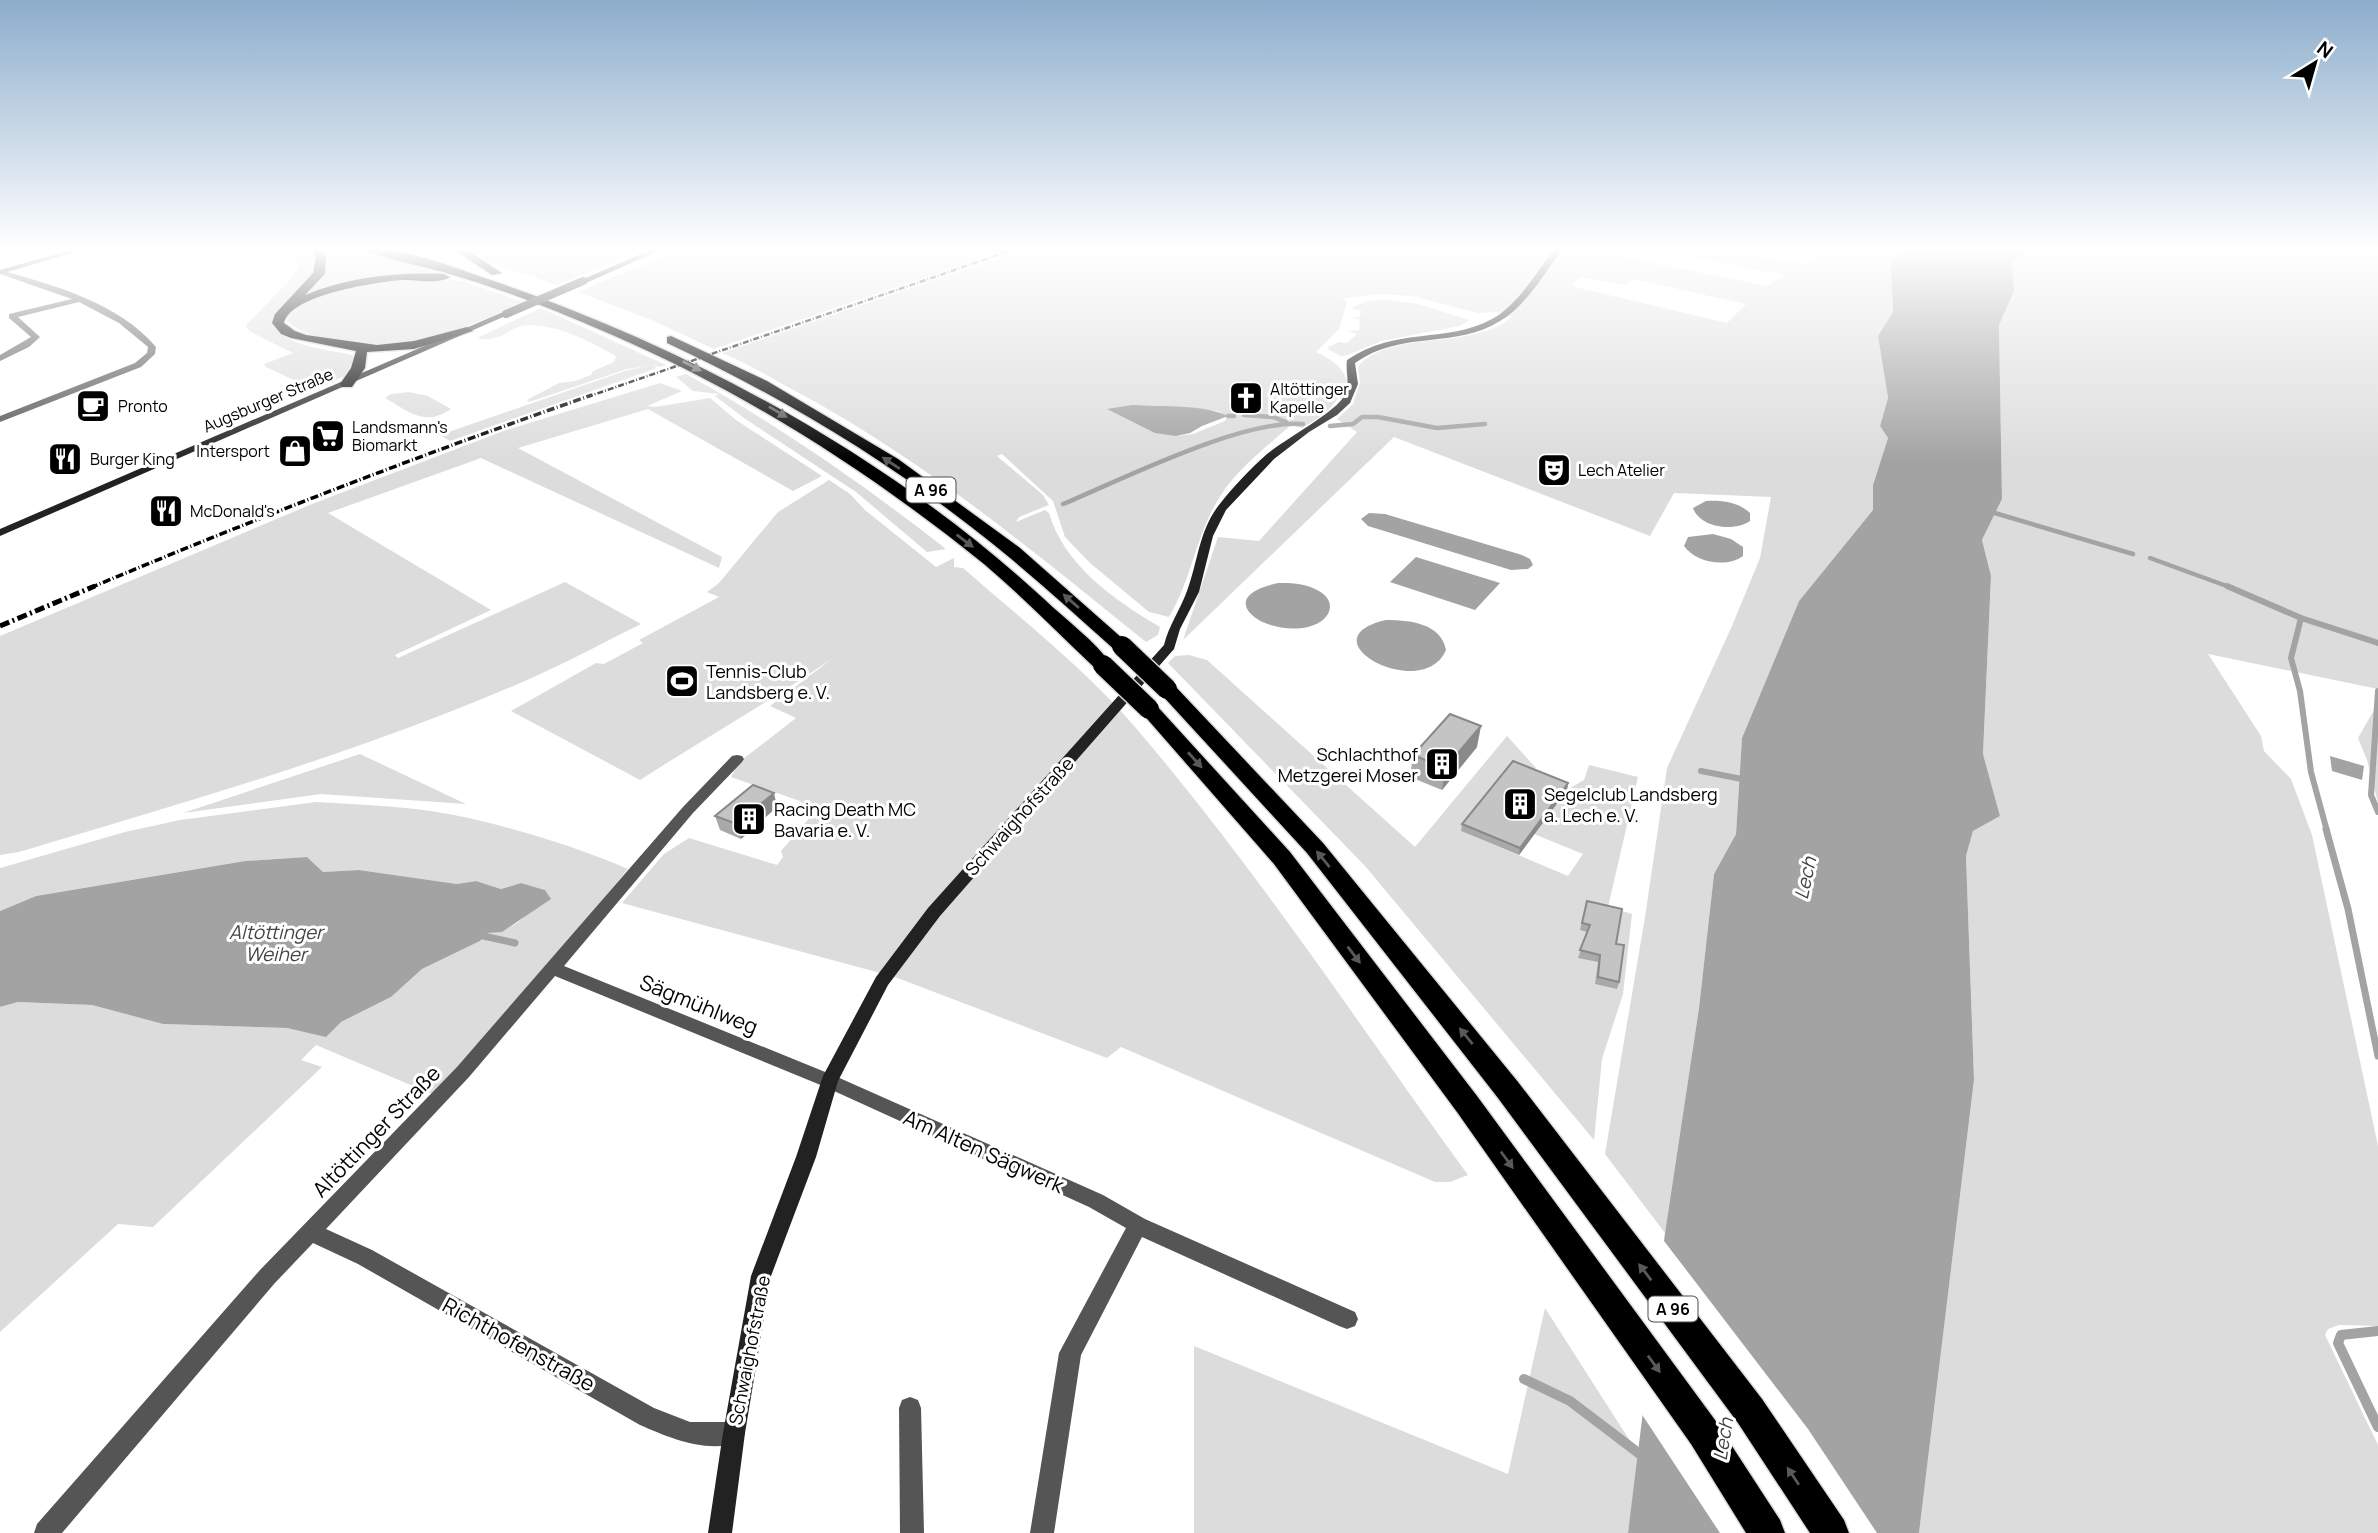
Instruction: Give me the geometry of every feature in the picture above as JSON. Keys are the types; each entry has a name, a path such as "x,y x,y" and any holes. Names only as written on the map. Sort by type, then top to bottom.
{"highway":[{"path":"279,319 282,329 303,338 348,347 377,349 415,345 467,331"},
{"name":"A 96","path":"583,319 656,348 748,394 891,485 991,562 1149,709 1282,858 1467,1104 1703,1432 1767,1533"},
{"name":"A 96","path":"654,332 781,395 914,478 1013,552 1122,646 1167,689 1315,848 1508,1090 1750,1411 1831,1533"},
{"path":"348,347 385,360 401,360"},
{"path":"377,349 398,356 401,360"},
{"path":"347,384 358,368 361,353"}],"street":[{"path":"0,358 36,337 15,319"},
{"path":"0,419 104,380 138,365 151,354 152,347 147,340 113,319"},
{"name":"Augsburger Straße","path":"0,533 496,319"},
{"name":"Schwaighofstraße","path":"720,1533 761,1276 806,1157 829,1082 882,981 934,912 1170,646 1174,629 1193,592 1208,536 1221,509 1270,457 1347,401 1354,384 1349,366 1355,358 1378,346 1462,331 1497,319"},
{"name":"Altöttinger Straße","path":"46,1533 267,1278 463,1072 688,810 737,759"},
{"name":"Sägmühlweg","path":"552,968 829,1082"},
{"name":"Am Alten Sägwerk","path":"829,1082 1061,1185 1138,1224 1347,1319"},
{"path":"1042,1533 1070,1353 1138,1224"},
{"name":"Richthofenstraße","path":"311,1232 365,1257 649,1417 690,1433 734,1433"},
{"path":"910,1408 912,1533"}],"shaded area":[{"path":"252,319 273,319 272,325 278,332 297,343 352,355 354,363 351,373 315,390 266,367 264,364 293,353 249,331 246,325"},
{"path":"289,319 484,319 430,337 383,344 331,339 302,331 287,321"},
{"path":"519,319 564,319 666,365 653,365 657,368 450,441 440,435 628,370 648,366 627,369 529,402 527,400 559,383 591,375 593,371 614,362 616,356 574,335 540,326 522,326 494,338 477,338"},
{"path":"648,319 804,319 714,349"},
{"path":"822,319 1342,319 1339,329 1316,352 1339,367 1347,381 1335,403 1324,414 1302,428 1291,425 1229,483 1207,520 1182,590 1169,617 1149,612 1090,563 1065,537 1053,501 1002,454 997,456 1043,495 1049,505 1019,517 1016,522 1045,510 1049,513 1056,532 1079,565 1109,593 1160,627 1158,635 1146,642 1063,575 937,480 849,421 753,367 722,353","holes":["1108,409 1218,411 1227,417 1225,421 1193,434 1176,436"]},
{"path":"1355,319 1469,320 1460,326 1381,341 1348,355 1341,356 1329,350 1328,347 1339,342 1347,343 1357,334 1348,331 1359,330 1360,319"},
{"path":"1509,319 1708,319 1727,323 1731,319 1889,319 1878,336 1888,398 1880,426 1888,438 1873,485 1873,510 1799,601 1742,738 1736,834 1714,874 1699,1008 1665,1233 1605,1154 1667,768 1760,558 1771,497 1674,493 1650,536 1394,437 1183,640 1218,537 1259,541 1357,432 1337,419 1353,404 1360,383 1358,367 1372,355 1389,348 1475,334"},
{"path":"2002,319 2378,319 2378,689 2208,654 2261,736 2264,751 2291,779 2312,835 2378,1146 2378,1326 2339,1325 2328,1329 2325,1335 2378,1445 2378,1533 1919,1533 1974,1080 1966,856 1973,831 2000,816 1983,754 1991,576 1982,540 2002,499 1999,325"},
{"path":"686,374 752,413 818,456 946,549 927,552 856,492 744,418 715,396 719,394 693,391 676,377"},
{"path":"660,383 682,391 647,406 710,398 736,420 822,476 793,491 648,409 518,448 722,557 719,568 481,458 328,513 491,610 395,655 398,658 565,582 641,624 536,676 409,727 215,793 19,852 0,855 0,636 312,504 506,430"},
{"path":"409,392 428,396 451,409 433,417 417,416 385,398 391,394"},
{"path":"829,480 850,494 865,510 936,567 954,558 954,567 963,568 1052,645 1115,705 1223,835 1468,1175 1450,1182 1435,1182 1121,1047 1107,1058 895,977 622,903 664,854 689,838 777,865 783,857 781,851 812,815 800,801 731,777 738,763 796,718 770,706 833,658 640,780 511,711 596,663 604,664 643,643 639,640 719,597 707,592 719,583 778,512"},
{"path":"1189,655 1207,660 1415,847 1507,736 1536,768 1461,831 1568,876 1583,854 1534,834 1567,790 1584,780 1589,765 1638,777 1608,907 1632,914 1623,994 1602,1059 1594,1140 1365,866 1168,663 1175,656"},
{"path":"2378,703 2378,803 2367,760 2358,738"},
{"path":"360,754 466,804 321,794 183,813"},
{"path":"316,802 403,808 454,815 542,838 628,869 439,1097 316,1045 301,1060 322,1067 153,1227 118,1224 0,1332 0,1007 18,1002 92,1005 163,1024 287,1028 326,1036 341,1022 391,997 422,969 480,941 487,933 507,928 521,920 545,890 521,883 501,889 476,881 457,884 359,870 323,872 307,857 245,861 36,896 0,911 0,868 125,832 180,820"},
{"path":"1545,1308 1639,1455 1628,1533 1194,1533 1194,1346 1508,1474"}],"water":[{"name":"Lech","path":"1889,319 2002,319 1999,325 2002,499 1982,540 1991,576 1983,754 2000,816 1973,831 1966,856 1974,1080 1919,1533 1628,1533 1665,1233 1699,1008 1714,874 1736,834 1742,738 1799,601 1873,510 1873,485 1888,438 1880,426 1888,398 1878,336"},
{"path":"1132,405 1194,408 1228,416 1190,433 1176,436 1155,433 1107,409"},
{"path":"1706,501 1724,501 1740,506 1750,513 1750,521 1727,527 1710,524 1697,515 1693,508"},
{"path":"1369,513 1385,514 1522,555 1530,559 1533,565 1528,569 1511,570 1368,526 1361,519"},
{"path":"1713,534 1731,539 1743,547 1743,556 1729,562 1712,562 1689,552 1684,546 1688,537"},
{"path":"1416,557 1500,583 1475,610 1390,582"},
{"path":"1278,583 1306,586 1323,594 1330,605 1327,616 1308,627 1291,629 1261,621 1251,614 1246,606 1248,597 1258,589"},
{"path":"1386,620 1414,622 1431,629 1443,641 1446,650 1433,665 1415,671 1395,669 1376,662 1362,652 1357,640 1364,629"},
{"path":"2330,756 2364,766 2362,780 2332,771"},
{"name":"Altöttinger Weiher","path":"307,857 323,872 359,870 457,884 476,881 501,889 521,883 545,890 551,899 502,932 487,933 480,941 422,969 391,997 341,1022 326,1037 287,1028 163,1024 92,1005 18,1002 0,1007 0,911 36,896 245,861"}],"pier":[{"path":"1661,1237 1808,1429 1877,1533 1720,1533 1641,1413"}],"building":[{"path":"1450,714 1481,726 1445,768 1413,755"},
{"name":"Segelclub Landsberg a. Lech e. V.","path":"1513,761 1568,783 1520,848 1462,824"},
{"path":"753,785 774,793 737,824 715,816"},
{"path":"1587,901 1622,909 1616,944 1624,945 1619,982 1598,977 1600,955 1580,950 1590,925 1582,923"}],"waterway":[{"path":"1244,415 1273,417 1286,422"},
{"path":"1228,416 1234,416"},
{"path":"1330,426 1353,424 1362,417 1378,417 1437,428 1485,424"},
{"path":"1063,504 1149,466 1216,441 1278,425 1303,424"},
{"path":"1988,511 2133,554"},
{"path":"2150,558 2230,587"},
{"path":"2230,587 2301,618"},
{"path":"2301,618 2378,643"},
{"path":"2301,618 2291,658 2300,691 2311,772 2327,831"},
{"path":"2378,691 2371,795 2378,812"},
{"path":"1701,771 1747,780"},
{"path":"2326,829 2348,909 2378,1056"},
{"path":"479,935 515,943"},
{"path":"2378,1331 2341,1335 2338,1343 2378,1427"},
{"path":"1524,1379 1570,1401 1645,1458"}],"railway":[{"path":"587,397 814,319"},
{"path":"90,588 340,487 592,395"},
{"path":"0,626 95,586"}],"place":[{"name":"Altöttinger Kapelle","path":"1246,398"},
{"name":"Pronto","path":"93,406"},
{"name":"Landsmann's Biomarkt","path":"328,436"},
{"name":"Intersport","path":"295,451"},
{"name":"Burger King","path":"65,459"},
{"name":"Lech Atelier","path":"1554,470"},
{"name":"McDonald's","path":"166,511"},
{"name":"Tennis-Club Landsberg e. V.","path":"682,681"},
{"name":"Schlachthof Metzgerei Moser","path":"1442,764"},
{"name":"Segelclub Landsberg a. Lech e. V.","path":"1520,804"},
{"name":"Racing Death MC Bavaria e. V.","path":"749,819"}]}
